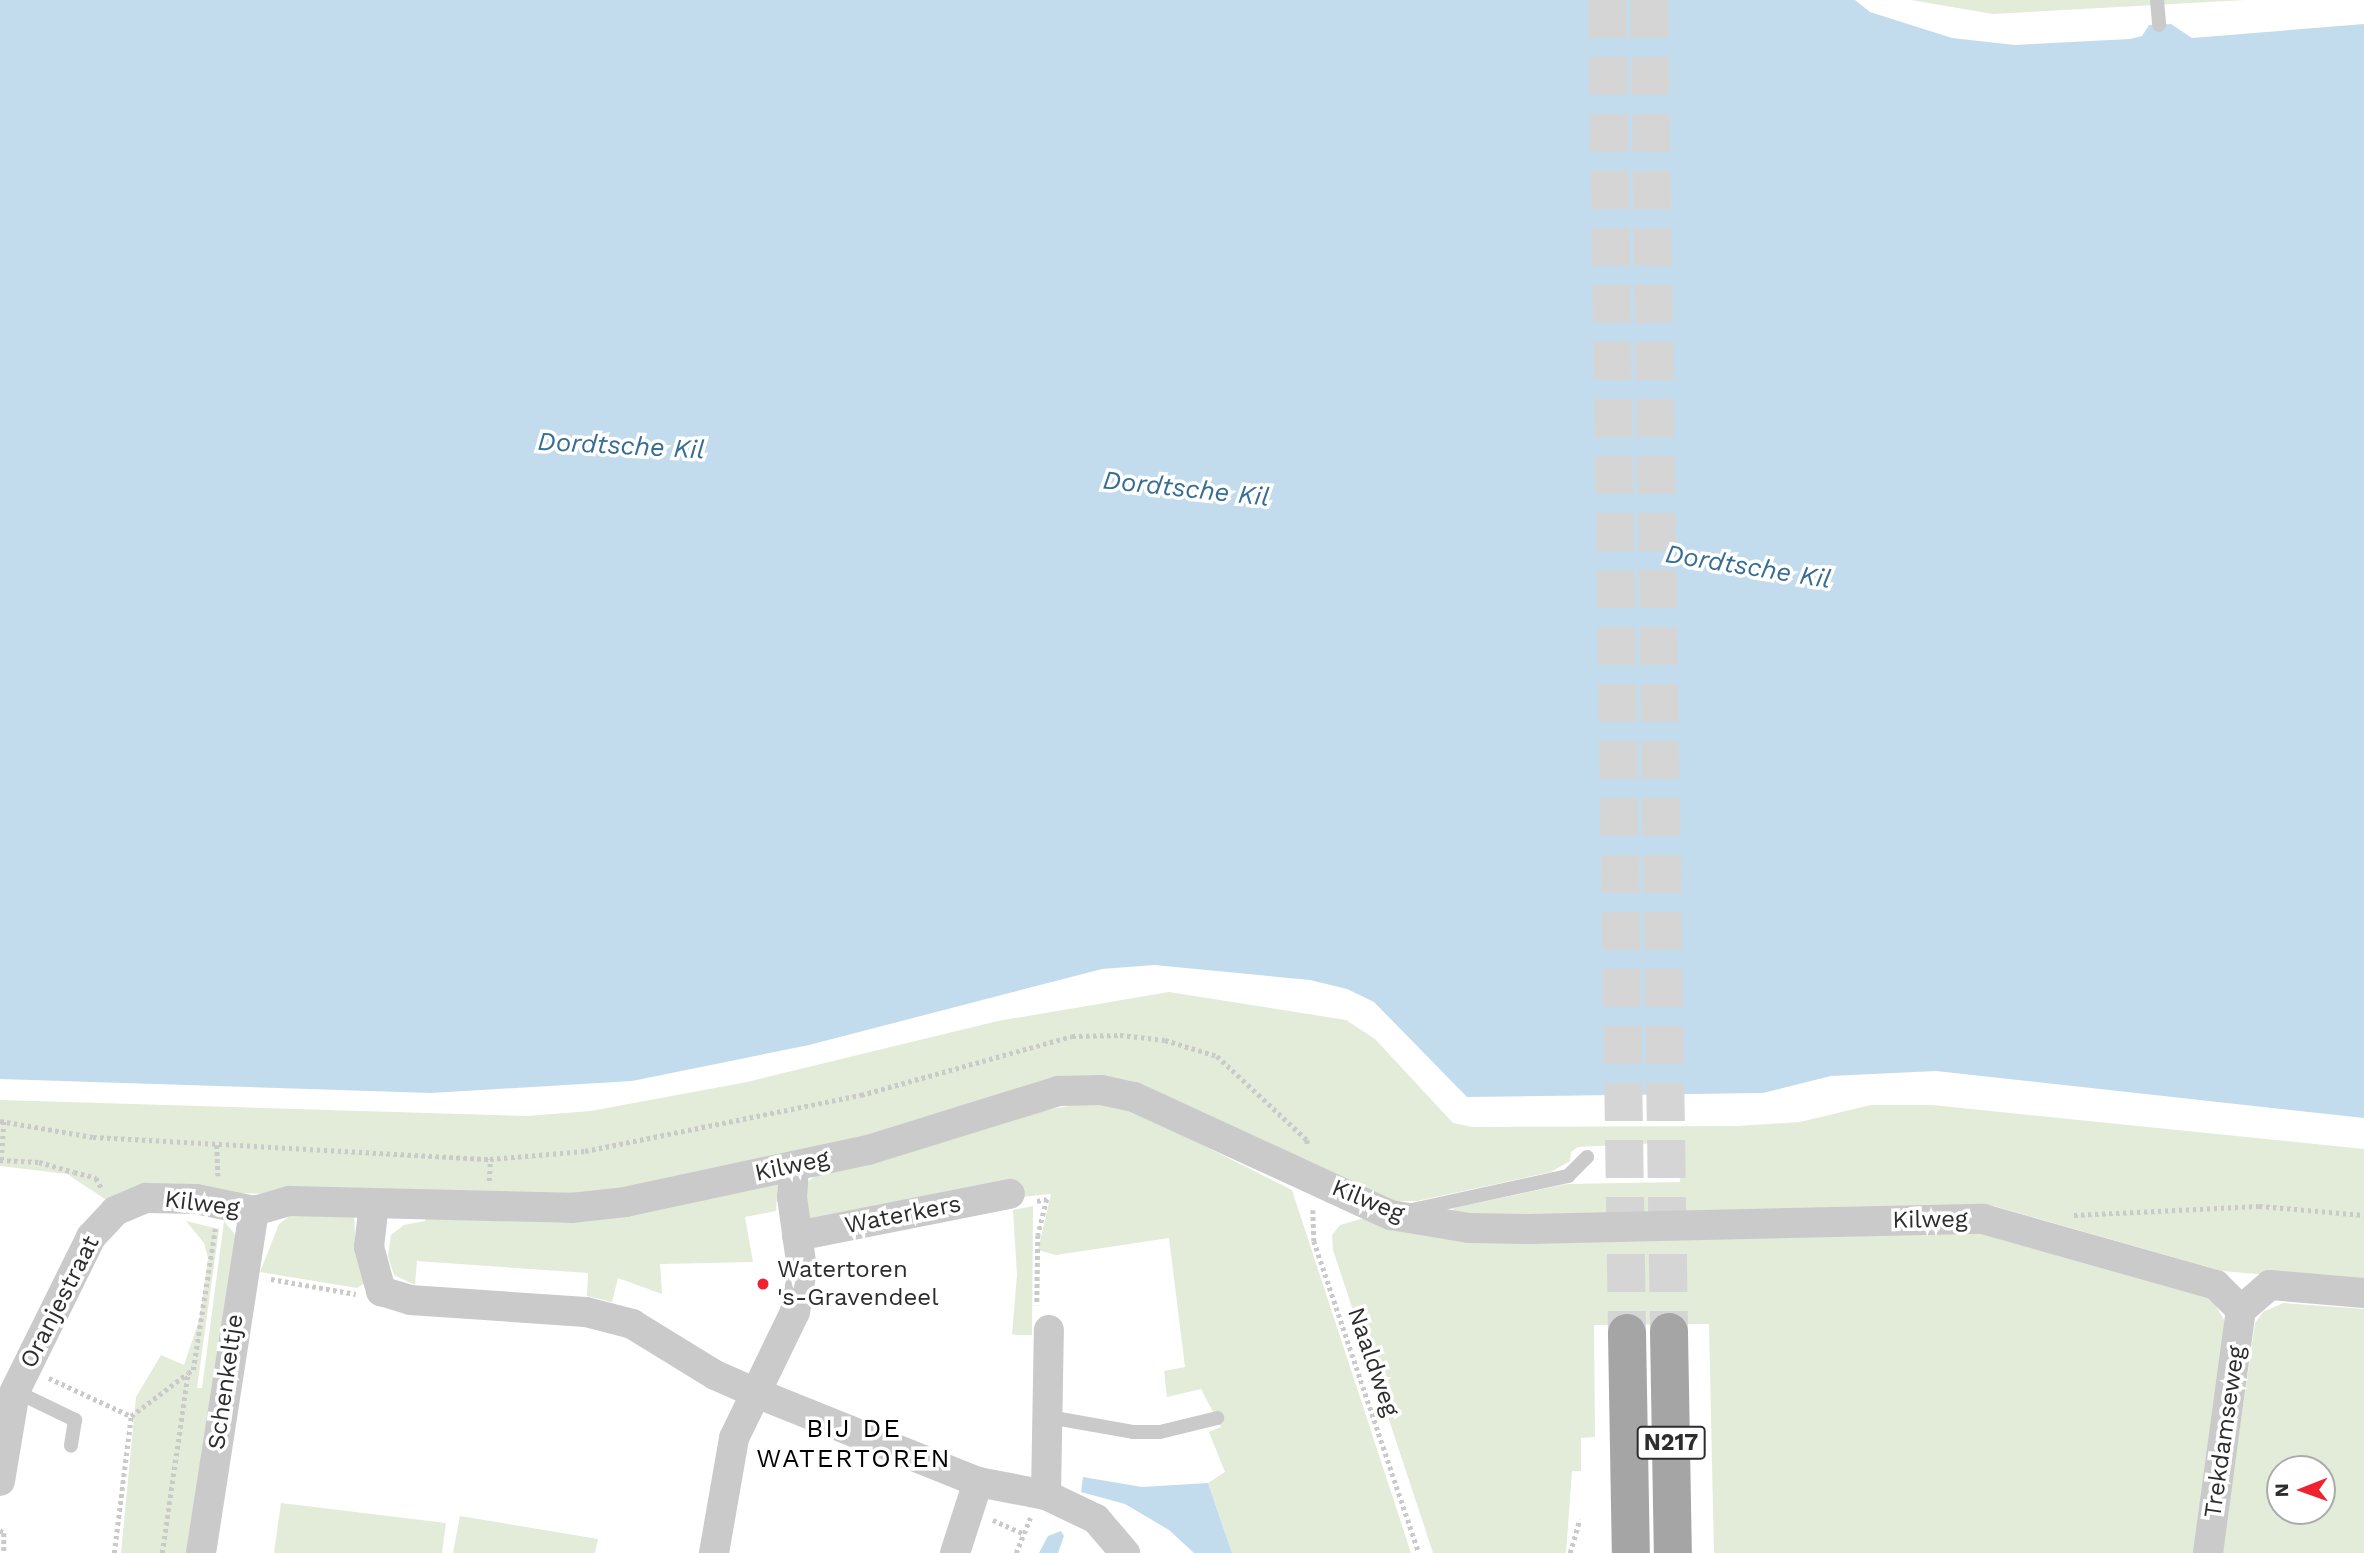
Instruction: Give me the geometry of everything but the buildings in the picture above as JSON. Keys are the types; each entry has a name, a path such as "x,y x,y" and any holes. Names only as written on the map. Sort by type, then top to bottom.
{"main road":[{"name":"N217","path":"1669,1332 1672,1553"},
{"name":"N217","path":"1627,1333 1630,1553"}],"street":[{"name":"Kilweg","path":"115,1211 146,1198 219,1197 254,1211 290,1201 571,1208 625,1202 868,1150 1059,1091 1101,1090 1134,1097 1391,1215 1469,1228 1529,1229 1983,1219 2216,1285 2241,1310"},
{"path":"714,1553 734,1438 795,1312 802,1269 797,1236 794,1166"},
{"name":"Waterkers","path":"797,1236 1010,1194"},
{"path":"374,1203 369,1247 381,1292 410,1300 586,1312 632,1324 715,1375 754,1392 978,1482 1041,1495 1096,1519 1125,1553"},
{"name":"Oranjestraat","path":"0,1481 14,1374 91,1237 115,1211"},
{"name":"Schenkeltje","path":"201,1553 242,1273 254,1211"},
{"path":"2241,1310 2270,1285 2364,1293"},
{"name":"Trekdamseweg","path":"2208,1553 2241,1310"},
{"path":"1041,1495 1049,1417 1049,1330"},
{"path":"955,1553 978,1482"}],"lane":[{"path":"2157,0 2160,25"},
{"path":"1391,1215 1568,1176 1587,1157"},
{"path":"14,1374 75,1420 71,1446"},
{"path":"1049,1417 1133,1432 1192,1428 1217,1418"}],"path":[{"name":"Naaldweg","path":"2,1121 93,1137 458,1159 585,1151 861,1095 1072,1036 1119,1035 1165,1040 1217,1056 1307,1140 1313,1178 1314,1241 1419,1553"},
{"path":"2,1121 0,1160 39,1162 96,1178 115,1211"},
{"path":"114,1553 131,1416 193,1370 219,1197 217,1145"},
{"path":"1048,1199 1038,1235 1037,1328 1049,1330"},
{"path":"2069,1215 2259,1206 2364,1215"},
{"path":"242,1273 347,1294 381,1292"},
{"path":"162,1553 188,1373"},
{"path":"14,1374 131,1416"},
{"path":"1016,1553 1041,1495"},
{"path":"1570,1553 1580,1519"},
{"path":"0,1530 4,1533 4,1553"}],"green space":[{"path":"1911,0 2245,0 1993,14"},
{"path":"1169,992 1346,1020 1375,1039 1453,1123 1473,1127 1737,1126 1800,1122 1871,1105 1932,1105 2364,1149 2364,1283 2222,1271 1994,1206 1456,1216 1453,1208 1567,1184 1680,1182 1677,1142 1578,1147 1571,1152 1570,1161 1551,1172 1417,1201 1392,1201 1134,1087 790,1161 580,1195 406,1197 184,1192 111,1203 67,1174 0,1166 0,1100 527,1116 591,1111 747,1082 998,1021"},
{"path":"1086,1103 1119,1103 1292,1190 1411,1553 1232,1553 1208,1483 1225,1472 1209,1432 1221,1427 1201,1389 1167,1397 1164,1371 1185,1367 1169,1238 1056,1255 1038,1250 1051,1194 818,1218 808,1218 804,1208 807,1182 823,1170 1039,1111"},
{"path":"778,1179 776,1211 745,1217 753,1262 660,1264 662,1294 618,1278 612,1302 587,1296 588,1273 417,1261 415,1285 394,1275 388,1256 391,1235 404,1225 425,1221 427,1216"},
{"path":"1033,1206 1032,1335 1017,1335 1012,1334 1017,1275 1013,1210"},
{"path":"294,1213 354,1213 356,1252 367,1282 357,1288 260,1272 279,1224"},
{"path":"1371,1216 1985,1233 2208,1292 2227,1325 2197,1553 1714,1553 1709,1324 1594,1325 1595,1437 1581,1438 1581,1471 1572,1471 1566,1553 1433,1553 1333,1250 1332,1235 1340,1225"},
{"path":"186,1221 219,1229 197,1388 202,1388 224,1221 237,1237 193,1553 121,1553 136,1397 161,1355 184,1365 200,1318 208,1258 204,1243"},
{"path":"2283,1303 2364,1309 2364,1553 2222,1553 2255,1323 2263,1312"},
{"path":"281,1503 446,1523 442,1553 274,1553"},
{"path":"460,1516 598,1539 595,1553 453,1553"}],"water":[{"name":"Dordtsche Kil","path":"0,0 1855,0 1870,12 1952,38 2015,45 2130,39 2142,36 2149,25 2171,24 2192,38 2364,24 2364,1118 1936,1071 1831,1076 1763,1093 1467,1097 1374,1002 1347,989 1310,980 1154,965 1102,969 809,1045 632,1081 431,1093 0,1079"},
{"path":"1083,1477 1142,1487 1208,1483 1232,1553 1194,1553 1169,1530 1125,1504 1081,1492"},
{"path":"1061,1531 1064,1536 1058,1553 1039,1553 1048,1536"}],"tunnel":[{"path":"1607,0 1627,1333"},
{"path":"1649,0 1669,1332"}],"place":[{"name":"Watertoren 's-Gravendeel","path":"763,1284"}],"district":[{"name":"BIJ DE WATERTOREN","path":"854,1444"}]}
